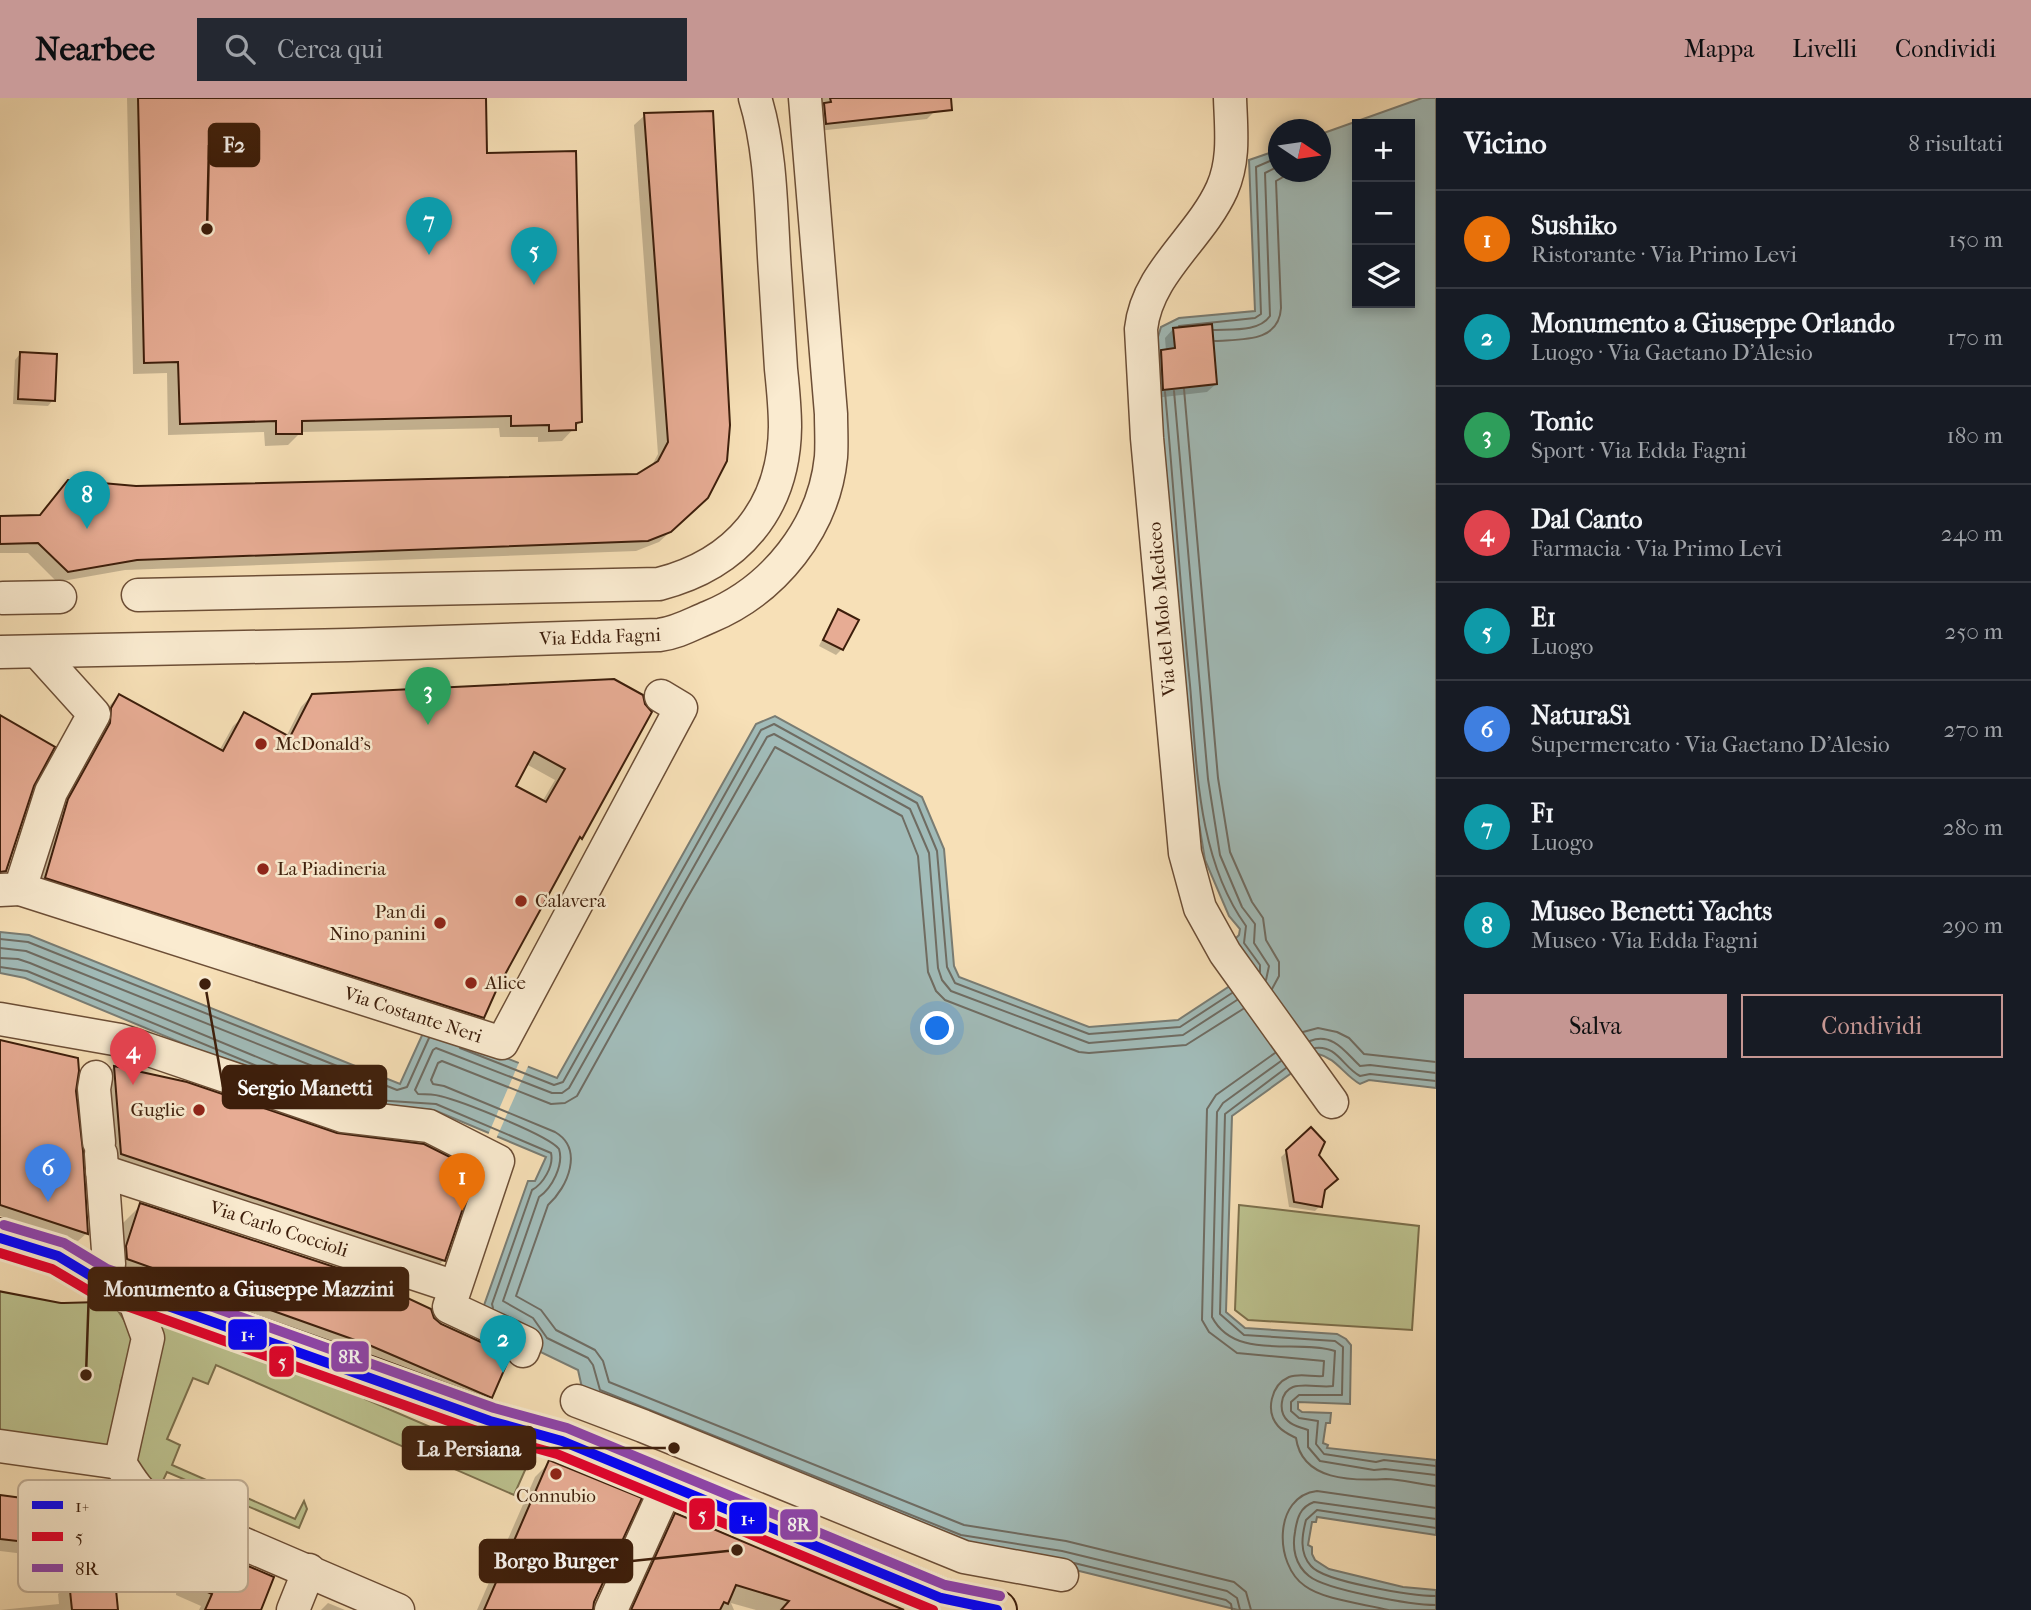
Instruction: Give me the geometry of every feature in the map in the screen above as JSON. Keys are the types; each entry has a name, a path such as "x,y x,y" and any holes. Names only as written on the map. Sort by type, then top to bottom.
{"main road":[{"path":"0,1238 58,1255 114,1279 490,1420 562,1441 946,1604 997,1610"},
{"path":"0,1271 63,1283 114,1279"}],"street":[{"path":"138,596 659,584 710,565 739,543 763,513 771,496 779,474 785,427 766,156 755,98"},
{"name":"Via Edda Fagni","path":"0,652 335,646 673,634 754,592 788,558 814,519 825,489 831,457 831,414 805,98"},
{"name":"Via del Molo Mediceo","path":"1230,98 1232,150 1221,190 1152,290 1142,320 1140,338 1185,853 1200,908 1225,953 1332,1102"},
{"path":"2,598 60,597"},
{"path":"10,890 51,792 94,713 38,652"},
{"name":"Via Costante Neri","path":"10,890 502,1043 681,708 661,696"},
{"path":"0,1019 100,1059 343,1116 429,1126 498,1161 449,1307 526,1343 523,1351"},
{"path":"100,1059 94,1088 114,1279 148,1338 120,1463 130,1480"},
{"name":"Via Carlo Coccioli","path":"101,1156 456,1287"},
{"path":"577,1401 964,1558 1062,1575"},
{"path":"0,1446 120,1463"},
{"path":"611,1610 668,1484"},
{"path":"248,1545 398,1610"},
{"path":"292,1610 309,1570"}],"green space":[{"path":"1239,1205 1419,1226 1412,1330 1248,1320 1235,1310"},
{"path":"0,1281 114,1305 127,1325 132,1340 131,1355 126,1378 122,1378 120,1387 124,1388 119,1396 107,1449 0,1438"},
{"path":"155,1318 367,1392 365,1399 486,1451 530,1459 514,1495 216,1365 208,1384 193,1378 167,1439 180,1445 172,1465 206,1480 186,1480 167,1472 163,1480 143,1480 132,1469"},
{"path":"248,1498 295,1519 304,1501 307,1509 299,1528 248,1506"}],"water":[{"path":"1422,98 1436,98 1436,1088 1369,1080 1360,1084 1330,1059 1318,1054 1232,1116 1226,1312 1245,1328 1337,1334 1351,1345 1350,1404 1298,1402 1298,1409 1302,1412 1331,1413 1330,1423 1326,1423 1323,1443 1328,1445 1327,1448 1436,1460 1436,1535 1317,1517 1316,1522 1312,1522 1308,1545 1312,1547 1315,1560 1329,1569 1403,1587 1436,1590 1436,1610 1238,1610 1059,1566 996,1558 585,1401 578,1370 528,1346 482,1311 528,1181 535,1181 546,1157 434,1110 329,1104 25,978 0,973 0,932 29,935 400,1084 424,1031 430,1028 557,1078 756,724 775,716 922,797 944,849 954,966 959,977 1089,1027 1178,1020 1254,970 1233,941 1239,935 1240,929 1229,916 1205,860 1192,781 1154,350 1161,327 1179,318 1255,311 1249,160 1268,153 1268,182 1331,182 1331,130 1352,123 1352,308 1415,308 1415,119 1363,119"}],"pier":[{"path":"520,1060 529,1064 496,1139 488,1135"}],"building":[{"path":"138,98 486,98 487,153 576,151 582,422 576,423 576,430 549,431 549,425 511,426 511,416 302,421 302,434 276,434 276,421 180,424 178,362 144,363"},
{"path":"830,98 951,98 952,110 826,124 824,103 831,102"},
{"path":"713,111 730,425 727,461 708,498 671,532 648,541 137,560 68,572 38,543 0,544 0,516 40,515 68,480 136,486 637,474 658,461 668,442 644,113"},
{"path":"1212,324 1217,384 1163,390 1161,350 1175,348 1173,328"},
{"path":"20,352 57,354 55,401 18,399"},
{"path":"838,609 859,620 843,650 823,640"},
{"path":"614,679 643,695 645,704 652,712 582,839 580,837 484,1018 45,878 68,799 110,723 111,708 119,694 223,751 244,712 290,737 312,694","holes":["534,752 565,769 546,802 516,786"]},
{"path":"0,715 55,747 34,786 6,871 0,872"},
{"path":"0,1040 78,1058 76,1091 88,1234 0,1205"},
{"path":"114,1066 187,1082 337,1133 424,1144 476,1170 445,1261 121,1154"},
{"path":"1311,1127 1325,1142 1319,1155 1338,1179 1325,1190 1322,1207 1294,1202 1286,1150"},
{"path":"140,1203 389,1285 388,1289 431,1309 434,1318 441,1324 505,1353 508,1361 492,1398 369,1345 127,1259 126,1246"},
{"path":"549,1460 642,1498 594,1602 593,1610 484,1610"},
{"path":"0,1495 18,1497 18,1541 0,1539"},
{"path":"675,1513 904,1610 781,1610 789,1601 736,1585 728,1604 724,1602 720,1610 631,1610"},
{"path":"248,1566 274,1577 261,1610 205,1610 212,1594 208,1592 248,1592"},
{"path":"70,1592 116,1592 118,1610 72,1610"}],"transit line":[{"name":"8R","path":"4,1225 64,1243 107,1269 494,1408 567,1428 945,1585 1000,1596"},
{"name":"1+","path":"0,1238 58,1256 101,1282 490,1421 562,1441 941,1598 997,1610"},
{"name":"5","path":"0,1253 52,1269 96,1295 485,1434 557,1454 933,1610"}],"place":[{"name":"F2","path":"207,229"},
{"name":"F1","path":"429,255"},
{"name":"E1","path":"534,285"},
{"name":"Museo Benetti Yachts","path":"87,529"},
{"name":"Tonic","path":"428,725"},
{"name":"McDonald's","path":"261,744"},
{"name":"La Piadineria","path":"263,869"},
{"name":"Calavera","path":"521,901"},
{"name":"Pan di Nino panini","path":"440,923"},
{"name":"Alice","path":"471,983"},
{"name":"Sergio Manetti","path":"205,984"},
{"name":"Dal Canto","path":"133,1085"},
{"name":"Guglie","path":"199,1110"},
{"name":"NaturaSì","path":"48,1202"},
{"name":"Sushiko","path":"462,1211"},
{"name":"Monumento a Giuseppe Orlando","path":"503,1373"},
{"name":"Monumento a Giuseppe Mazzini","path":"86,1375"},
{"name":"La Persiana","path":"674,1448"},
{"name":"Connubio","path":"556,1474"},
{"name":"Borgo Burger","path":"737,1550"}]}
